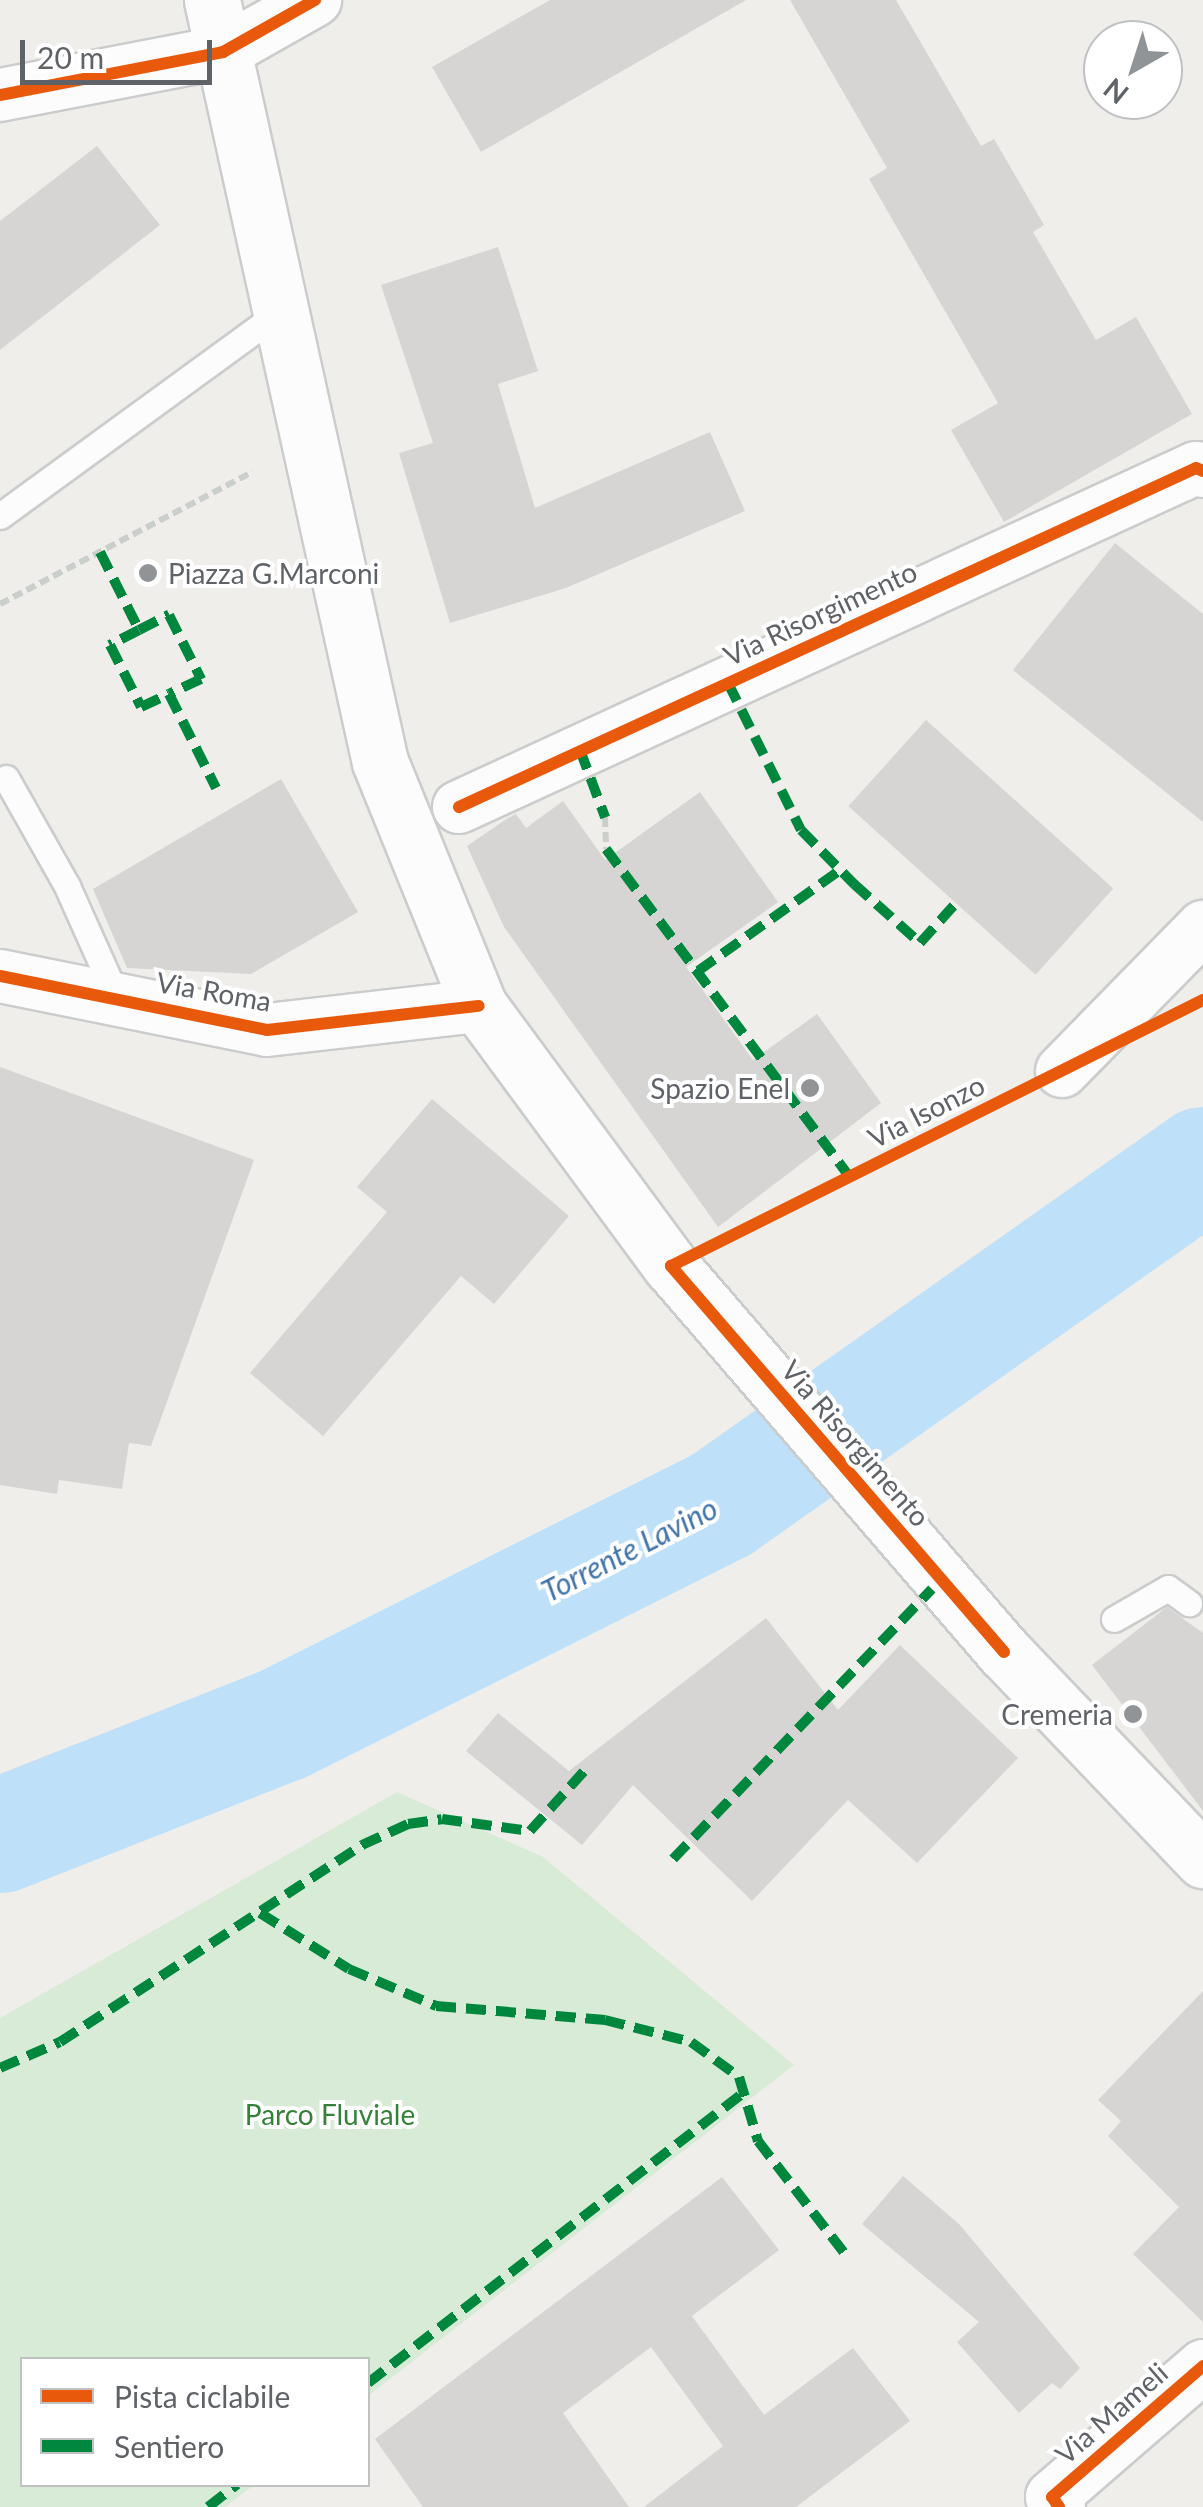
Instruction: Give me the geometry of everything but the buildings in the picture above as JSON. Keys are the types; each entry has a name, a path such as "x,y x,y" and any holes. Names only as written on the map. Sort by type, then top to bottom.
{"main road":[{"name":"Via Risorgimento","path":"218,26 284,308 380,762 480,1006 671,1266 1004,1652 1203,1860"}],"street":[{"path":"0,95 218,26 315,0"},
{"name":"Via Risorgimento","path":"459,806 1196,468 1203,471"},
{"path":"1062,1071 1203,928"},
{"name":"Via Roma","path":"0,976 267,1030 480,1006"},
{"name":"Via Mameli","path":"1049,2504 1203,2366"}],"lane":[{"path":"0,516 284,308"},
{"path":"2,777 67,886 117,998"},
{"path":"1114,1619 1168,1588 1188,1603"}],"path":[{"path":"0,604 312,441"},
{"path":"605,817 606,849"}],"green space":[{"name":"Parco Fluviale","path":"397,1792 543,1857 794,2065 370,2394 370,2357 20,2357 20,2487 251,2487 225,2507 0,2507 0,2018"}],"waterway":[{"name":"Torrente Lavino","path":"0,1835 282,1724 721,1504 1203,1164"}],"marked path":[{"path":"100,552 139,630 169,615 201,679 169,694 216,788"},
{"path":"139,630 110,645 141,707 169,694"},
{"path":"728,683 801,830 854,884 920,943 956,903"},
{"path":"580,750 605,817"},
{"path":"606,849 850,1177"},
{"path":"698,971 840,870"},
{"path":"673,1859 932,1589"},
{"path":"0,2068 60,2042 362,1845 408,1824 442,1819 530,1831 586,1769"},
{"path":"260,1913 349,1969 436,2006 605,2020 691,2042 739,2077 758,2141 845,2254"},
{"path":"370,2381 744,2092"},
{"path":"208,2507 233,2487"}],"cycle path":[{"path":"0,95 223,52 315,0"},
{"path":"459,807 1196,468 1203,471"},
{"path":"0,976 267,1030 479,1006"},
{"name":"Via Isonzo","path":"1004,1652 671,1266 1203,1000"},
{"path":"1059,2507 1052,2497 1203,2366"}],"place":[{"name":"Piazza G.Marconi","path":"148,573"},
{"name":"Spazio Enel","path":"810,1088"},
{"name":"Cremeria","path":"1133,1714"}]}
